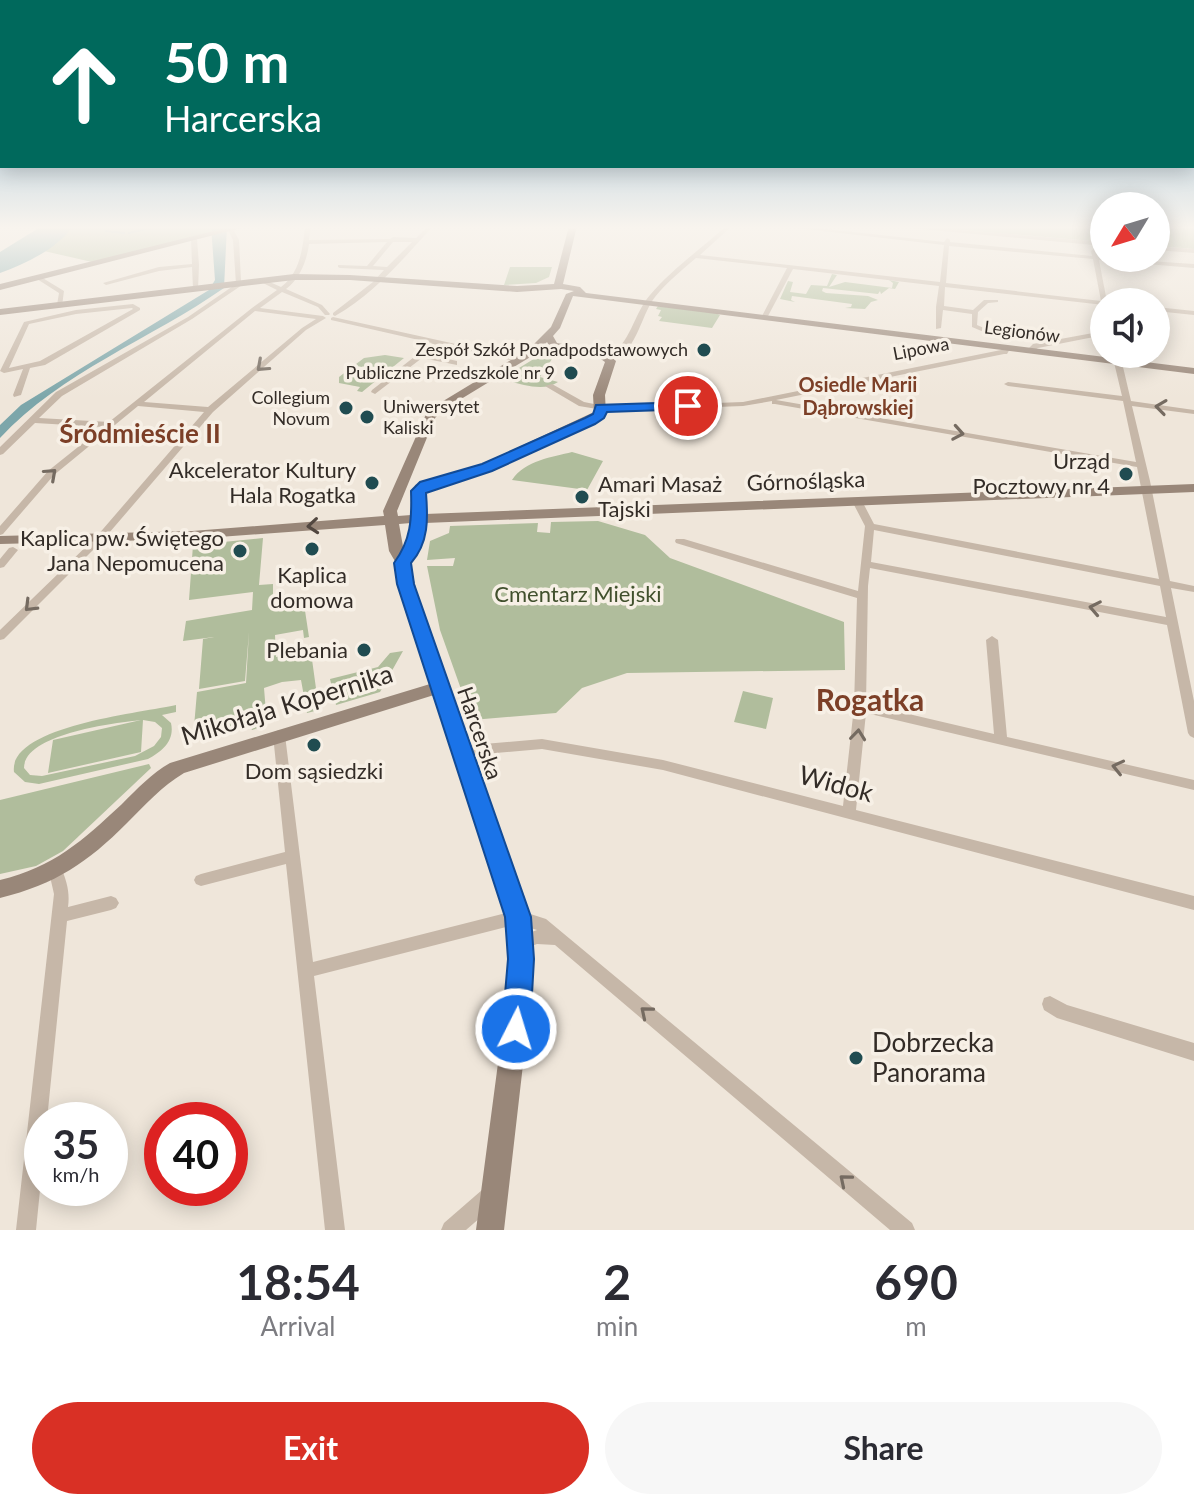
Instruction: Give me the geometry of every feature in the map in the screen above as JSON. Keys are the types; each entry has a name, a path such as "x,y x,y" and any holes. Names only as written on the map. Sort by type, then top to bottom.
{"street":[{"path":"48,283 62,292 60,305"},
{"path":"199,283 200,288"},
{"path":"0,312 60,305 77,307 138,307 42,363 4,371 23,325 77,307 241,283"},
{"path":"269,283 320,306 324,317"},
{"path":"0,532 51,473 289,283"},
{"path":"0,635 100,538 210,410 324,317 374,283"},
{"path":"430,283 513,289 538,286 564,293"},
{"path":"391,520 391,508 433,412 533,351 548,337 558,324 565,283"},
{"path":"403,563 414,550 420,519 419,491 429,484 496,464 600,414 599,395 614,358 648,301 667,283"},
{"path":"765,316 782,283"},
{"path":"936,283 1090,300"},
{"path":"0,452 59,394 238,284"},
{"path":"937,330 941,284"},
{"name":"Legionów","path":"513,289 648,301 765,316 937,330 1007,347 1090,355"},
{"name":"Legionów","path":"564,293 607,297"},
{"path":"991,333 974,326 975,312 986,301 996,301"},
{"path":"939,307 975,312"},
{"path":"254,309 324,317 519,360"},
{"path":"1170,310 1194,313"},
{"path":"1031,350 1036,346 1090,336"},
{"path":"548,337 551,343 558,346 614,358"},
{"path":"375,392 437,342"},
{"path":"533,351 558,346"},
{"name":"Lipowa","path":"601,408 770,401 1004,352 1007,347"},
{"path":"419,355 454,363"},
{"name":"Legionów","path":"1170,367 1194,371"},
{"path":"17,395 27,368"},
{"path":"1119,368 1172,622 1189,679 1194,733"},
{"path":"1008,384 1194,412"},
{"path":"549,386 577,403 601,408"},
{"path":"770,401 1141,465"},
{"path":"137,404 210,410"},
{"path":"32,420 111,425"},
{"path":"405,473 417,482 429,484"},
{"name":"Górnośląska","path":"0,540 214,534 391,520 1194,488"},
{"path":"849,812 860,707 863,596 870,526 857,501"},
{"name":"Harcerska","path":"391,520 409,598 518,917 521,943 516,1029 490,1230"},
{"path":"870,526 1194,589"},
{"path":"680,541 863,596"},
{"path":"0,565 13,550"},
{"path":"865,564 1172,622"},
{"path":"992,640 1001,740"},
{"name":"Mikołaja Kopernika","path":"0,889 31,883 56,872 77,857 169,772 200,759 439,687"},
{"path":"860,707 1194,785"},
{"path":"279,735 335,1230"},
{"name":"Widok","path":"461,751 530,744 569,748 693,771 1194,903"},
{"path":"201,880 293,856"},
{"path":"26,1230 62,894 56,872"},
{"path":"60,916 111,903"},
{"path":"306,971 518,917 541,924 905,1230"},
{"path":"521,943 537,937 558,938"},
{"path":"1050,1004 1063,1012 1194,1052"},
{"path":"451,1230 495,1191"}],"green space":[{"path":"787,283 793,283 790,292 806,294 811,285 827,286 828,283 831,283 829,287 856,283 892,288 893,283 898,283 895,289 889,288 881,294 880,291 878,294 823,288 822,291 826,293 868,296 878,300 865,309 845,308 852,304 792,296 791,300 795,302 780,299"},
{"path":"658,306 720,315 712,328 659,321 662,317 658,316 661,310 656,309"},
{"path":"550,349 558,350 540,377 558,382 538,387 501,379"},
{"path":"385,355 404,358 362,392 357,391 360,387 339,383 339,377 364,358"},
{"path":"572,452 603,461 587,490 512,480 532,464"},
{"name":"Cmentarz Miejski","path":"598,521 645,535 670,558 844,622 845,670 627,673 582,688 556,713 472,720 440,630 427,566 453,566 455,558 427,560 430,541 449,533 450,526 538,523 537,532 550,533 551,522"},
{"path":"263,538 259,585 273,584 273,596 286,594 304,604 309,637 304,638 303,630 275,635 276,657 287,655 290,647 310,645 319,710 307,713 301,680 282,682 264,688 267,725 252,730 249,723 193,738 197,692 246,683 249,632 245,681 199,689 203,639 214,637 183,641 186,621 252,610 253,592 189,600 193,545"},
{"path":"403,651 380,692 336,705 330,679 378,667 390,653"},
{"path":"743,691 773,698 766,729 734,722"},
{"path":"176,705 176,712 162,715 171,723 169,740 148,759 39,784 25,782 14,772 18,756 32,743 53,733 80,724","holes":["141,720 53,740 48,773 141,752 143,720 155,722 162,728 161,737 154,746 135,756 42,776 30,775 24,768 28,756 54,739 72,732"]},
{"path":"149,764 151,768 63,851 36,866 0,874 0,800"}],"water":[{"path":"213,283 224,283 224,288 196,306 50,394 0,438 0,425 21,405 209,290"}],"place":[{"name":"Zespół Szkół Ponadpodstawowych","path":"704,350"},
{"name":"Publiczne Przedszkole nr 9","path":"571,373"},
{"name":"Collegium Novum","path":"346,408"},
{"name":"Uniwersytet Kaliski","path":"367,417"},
{"name":"Urząd Pocztowy nr 4","path":"1126,474"},
{"name":"Akcelerator Kultury Hala Rogatka","path":"372,483"},
{"name":"Amari Masaż Tajski","path":"582,497"},
{"name":"Kaplica domowa","path":"312,549"},
{"name":"Kaplica pw. Świętego Jana Nepomucena","path":"240,551"},
{"name":"Plebania","path":"364,650"},
{"name":"Dom sąsiedzki","path":"314,745"},
{"name":"Dobrzecka Panorama","path":"856,1058"}],"district":[{"name":"Osiedle Marii Dąbrowskiej","path":"858,396"},
{"name":"Śródmieście II","path":"140,434"},
{"name":"Rogatka","path":"870,701"}],"route":[{"path":"516,1029 521,959 518,917 405,584 403,563 414,550 420,519 419,491 425,485 487,467 590,421 599,416 601,408 688,406"}]}
